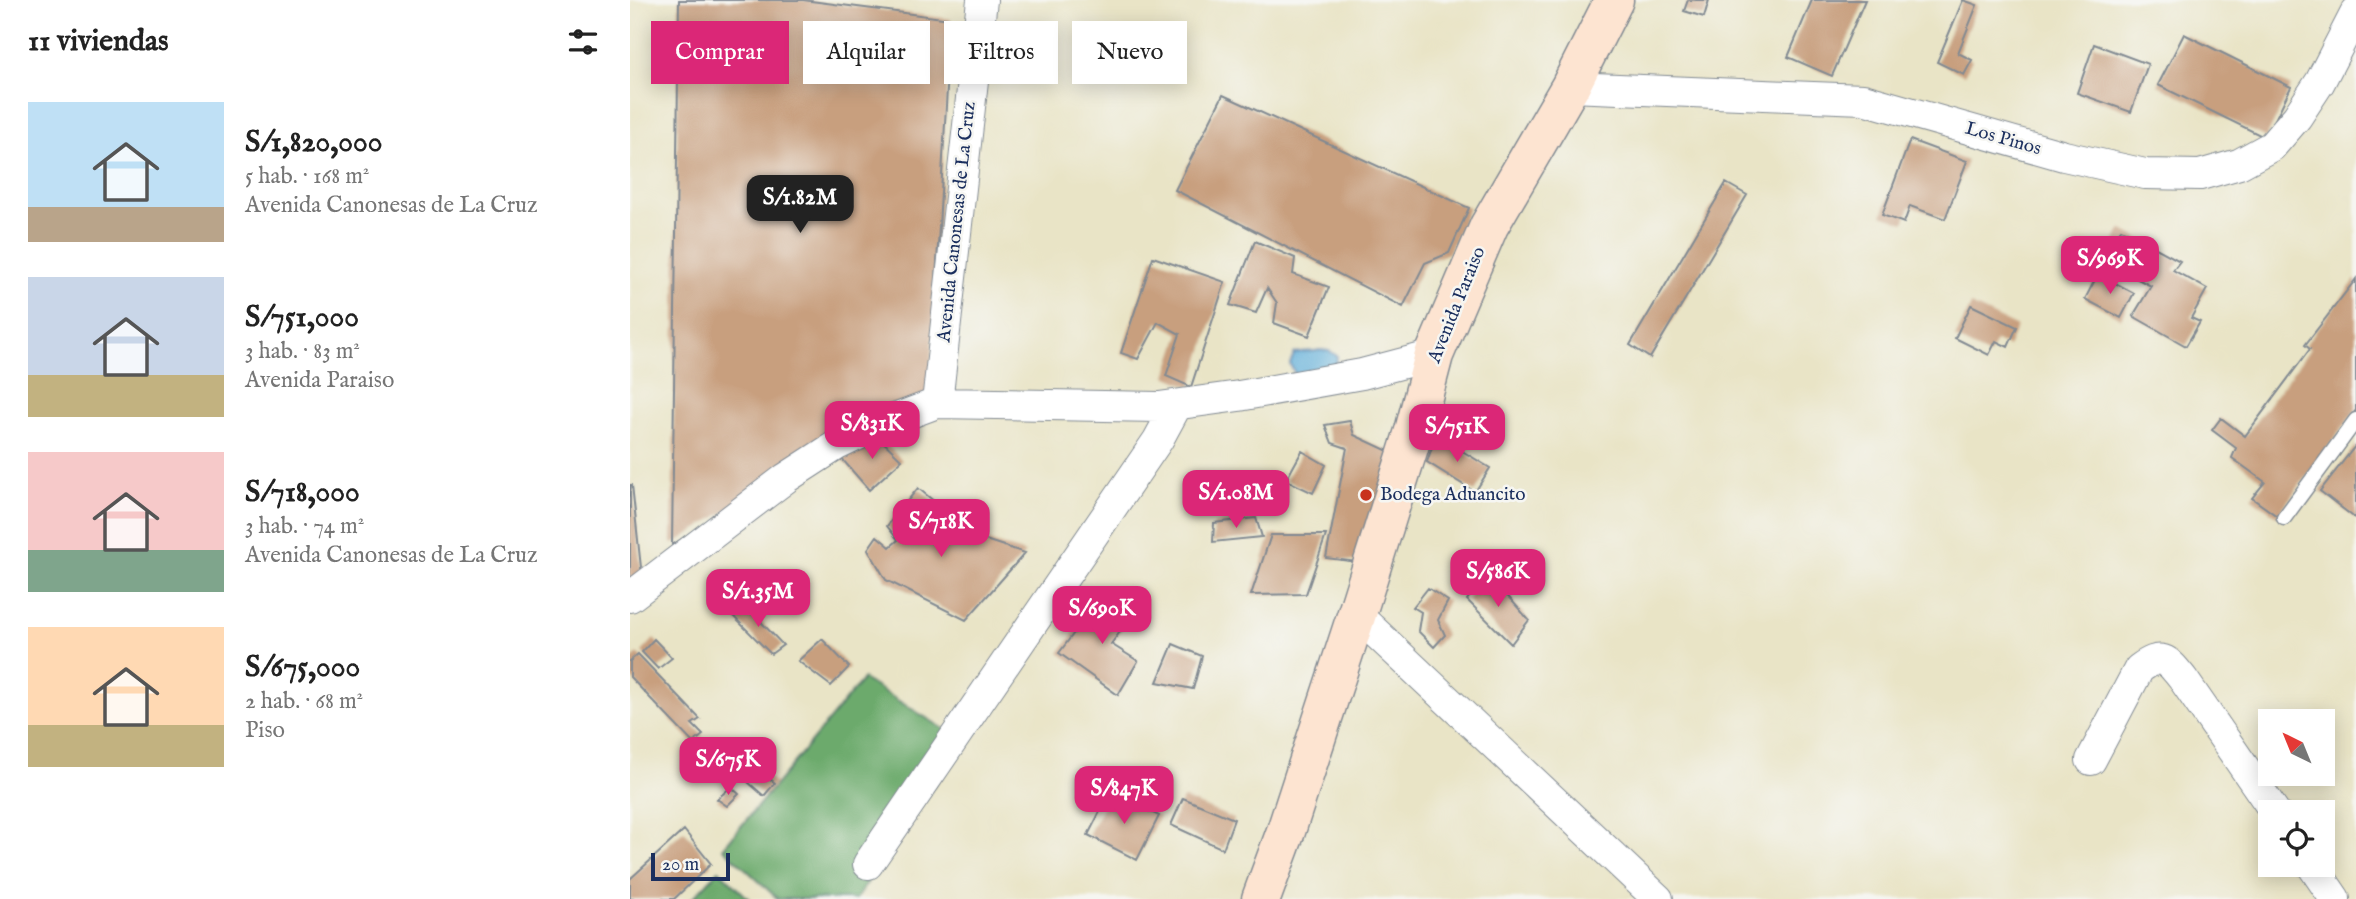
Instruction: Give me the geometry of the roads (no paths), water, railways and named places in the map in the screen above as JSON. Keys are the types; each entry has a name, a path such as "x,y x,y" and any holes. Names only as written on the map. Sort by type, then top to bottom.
{"main road":[{"name":"Avenida Paraiso","path":"1261,899 1286,831 1356,614 1414,431 1434,355 1489,226 1570,87 1614,0"}],"street":[{"name":"Avenida Canonesas de La Cruz","path":"937,403 982,0"},
{"name":"Los Pinos","path":"1570,87 1863,99 2064,156 2145,174 2200,176 2239,164 2272,146 2297,117 2320,82 2356,12"},
{"path":"630,597 786,478 837,445 881,424 937,403 1159,407 1362,374 1434,355"},
{"path":"868,864 1158,440 1177,405"},
{"path":"1356,614 1657,899"},
{"path":"2091,760 2139,669 2152,659 2162,658 2171,664 2183,679 2267,800"},
{"path":"2320,877 2335,899"}],"lane":[{"path":"2284,518 2356,420"}],"water":[{"path":"1320,350 1337,356 1336,365 1296,376 1290,364 1294,354"}],"place":[{"name":"Bodega Aduancito","path":"1366,495"}]}
